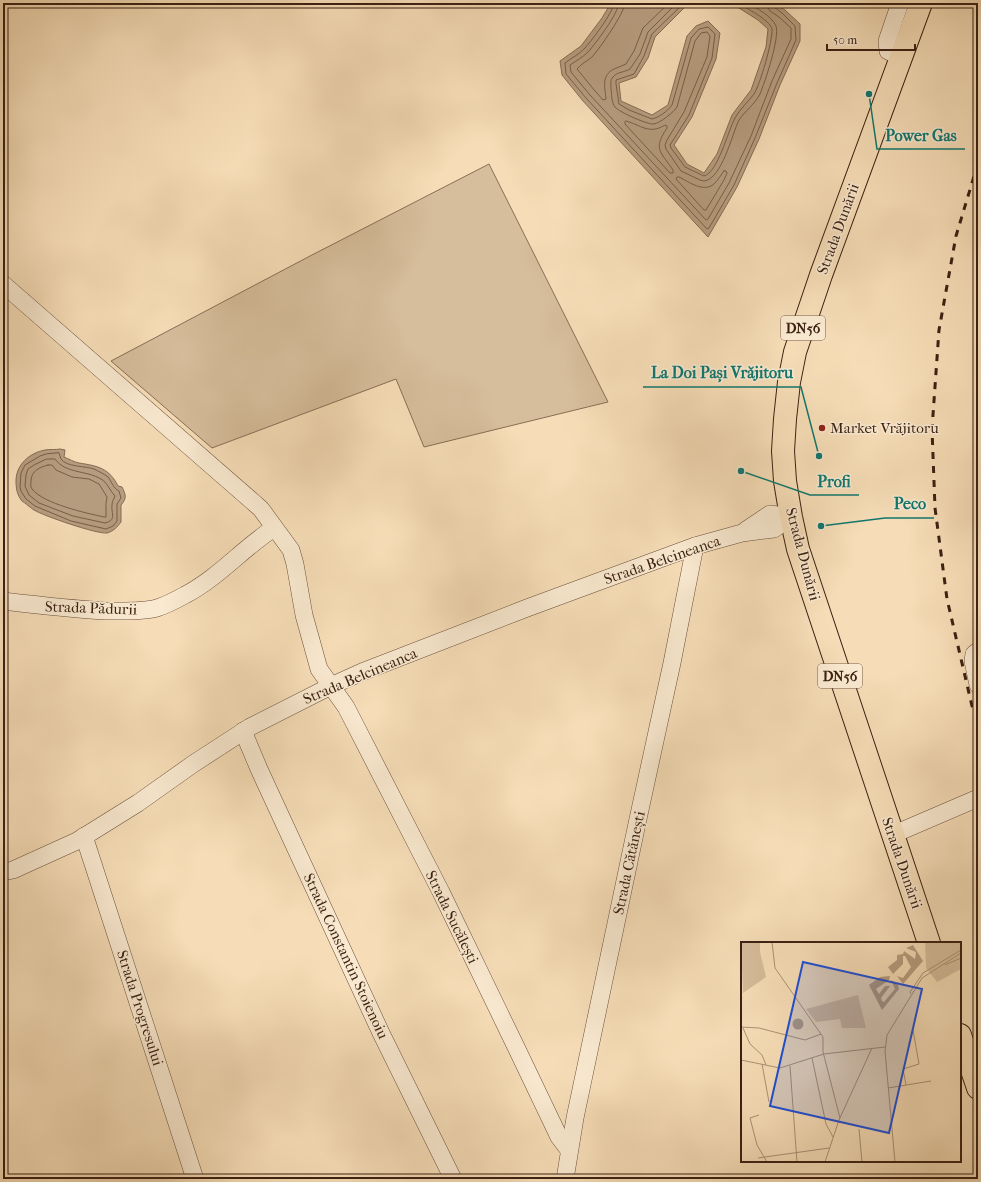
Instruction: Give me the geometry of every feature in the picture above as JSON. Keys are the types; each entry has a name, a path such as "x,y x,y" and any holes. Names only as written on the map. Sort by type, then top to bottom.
{"highway":[{"name":"Strada Dunării","path":"921,3 824,268 795,352 789,382 785,419 784,451 785,481 800,556 929,942"},
{"path":"961,1038 978,1088"}],"street":[{"path":"900,3 887,41 888,51 901,57"},
{"name":"Strada Sucălești","path":"3,284 261,509 291,550 304,615 319,669 346,707 441,892 559,1137 569,1150"},
{"name":"Strada Belcineanca","path":"3,872 13,870 84,836 138,803 243,731 278,712 362,672 527,608 695,546 742,533 774,528 791,517"},
{"name":"Strada Pădurii","path":"3,601 52,608 129,612 157,608 185,595 218,573 259,538 274,528"},
{"name":"Strada Cătănești","path":"564,1179 695,546"},
{"path":"978,651 974,654 973,662 978,685"},
{"name":"Strada Constantin Stoienoiu","path":"243,731 259,769 378,1026 453,1179"},
{"path":"892,835 978,798"},
{"name":"Strada Progresului","path":"84,836 195,1179"}],"shaded area":[{"path":"489,164 608,402 424,447 396,379 212,448 111,361 310,256"}],"water":[{"path":"611,3 689,3 655,37 648,58 636,77 619,83 621,101 652,115 668,105 687,36 696,26 708,21 720,33 716,59 692,117 674,145 687,164 704,173 717,154 732,115 751,90 766,47 768,29 758,20 731,3 774,3 785,10 800,24 800,41 780,85 759,139 737,187 708,237 583,101 562,75 560,61 581,46 602,18"},
{"path":"60,449 65,450 64,457 77,463 92,465 107,472 115,480 118,486 122,487 125,496 121,505 121,522 113,530 107,533 101,533 70,524 34,510 20,499 16,481 18,470 24,461 39,452"}],"railway":[{"path":"978,163 956,236 939,330 932,429 935,508 947,599 972,706 978,721"}],"place":[{"name":"Power Gas","path":"869,94"},
{"name":"Market Vrăjitoru","path":"822,428"},
{"name":"La Doi Pași Vrăjitoru","path":"819,456"},
{"name":"Profi","path":"741,471"},
{"name":"Peco","path":"821,526"}]}
